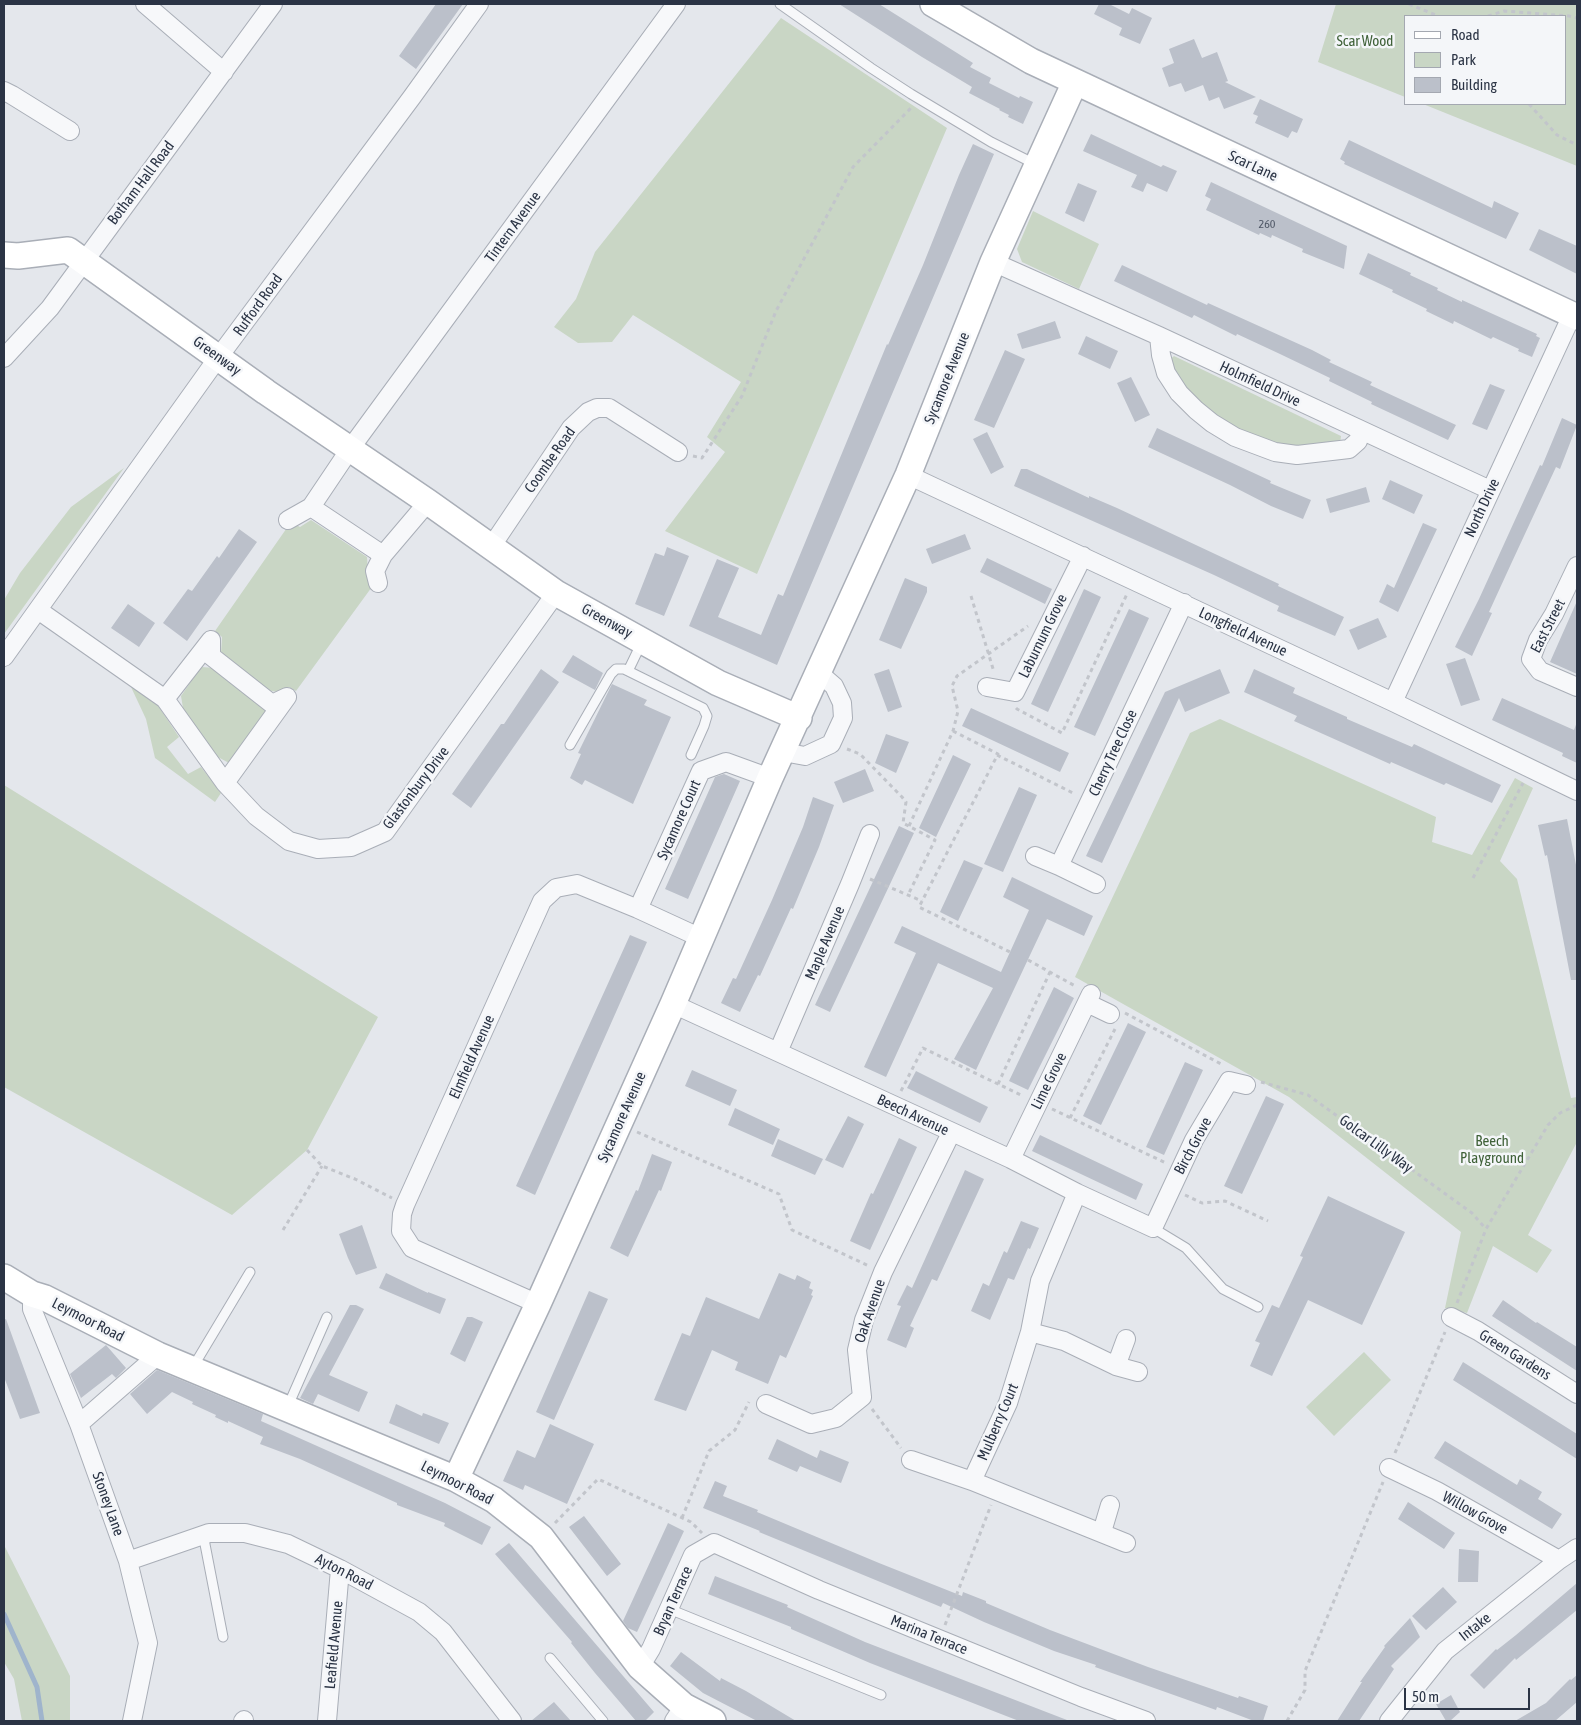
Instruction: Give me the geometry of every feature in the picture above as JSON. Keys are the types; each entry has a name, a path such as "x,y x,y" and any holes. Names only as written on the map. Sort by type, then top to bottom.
{"street":[{"path":"144,4 224,72"},
{"name":"Botham Hall Road","path":"4,358 50,308 273,4"},
{"name":"Rufford Road","path":"4,657 220,357 479,4"},
{"name":"Tintern Avenue","path":"350,450 676,4"},
{"name":"Scar Lane","path":"933,4 1031,61 1574,316"},
{"name":"Sycamore Avenue","path":"456,1479 538,1304 672,1004 770,778 799,718 908,475 993,262 1075,82"},
{"path":"4,92 70,131"},
{"name":"Greenway","path":"4,255 18,256 68,250 220,357 266,392 428,502 556,593 718,683 799,718"},
{"name":"Holmfield Drive","path":"993,262 1160,336 1490,490"},
{"name":"North Drive","path":"1393,702 1490,490 1574,316"},
{"path":"1160,336 1161,355 1166,373 1178,393 1212,423 1234,437 1274,452 1297,456 1349,449 1358,441 1362,431"},
{"name":"Coombe Road","path":"490,547 571,428 588,412 597,408 609,408 678,452"},
{"path":"288,520 312,507 350,450"},
{"name":"Longfield Avenue","path":"908,475 1393,702 1577,792"},
{"path":"378,583 376,571 383,555 428,502"},
{"path":"312,507 383,555"},
{"name":"Laburnum Grove","path":"989,687 1015,692 1083,556"},
{"name":"East Street","path":"1575,687 1540,671 1531,659 1538,640 1554,614 1577,566"},
{"name":"Glastonbury Drive","path":"38,610 165,699 225,783 256,816 289,841 318,848 352,847 385,832 556,593"},
{"name":"Cherry Tree Close","path":"1060,866 1184,603"},
{"path":"165,699 211,640 211,656 272,704 287,697 225,783"},
{"path":"783,752 805,756 831,744 843,718 842,703 834,686 819,673"},
{"name":"Sycamore Court","path":"638,909 701,771 726,762 770,778"},
{"name":"Maple Avenue","path":"778,1052 870,834"},
{"path":"1034,856 1060,866 1096,884"},
{"name":"Elmfield Avenue","path":"538,1304 412,1248 401,1231 402,1214 405,1205 542,901 556,888 577,884 701,938"},
{"path":"1089,999 1117,1016"},
{"name":"Lime Grove","path":"1011,1160 1089,999"},
{"name":"Beech Avenue","path":"672,1004 1011,1160 1153,1228"},
{"name":"Birch Grove","path":"1153,1228 1194,1140 1229,1081 1250,1083"},
{"name":"Oak Avenue","path":"862,1397 857,1350 864,1320 883,1272 951,1133"},
{"name":"Mulberry Court","path":"972,1481 1008,1403 1030,1332 1040,1280 1077,1193"},
{"name":"Leymoor Road","path":"4,1277 158,1356 456,1479 494,1500 541,1538 640,1667 679,1714 713,1721"},
{"name":"Stoney Lane","path":"39,1296 32,1309 79,1424 128,1561 148,1644 132,1721"},
{"name":"Green Gardens","path":"1451,1317 1478,1331 1577,1394"},
{"path":"1030,1332 1064,1341 1116,1366 1138,1372"},
{"path":"1116,1366 1126,1338"},
{"path":"79,1424 158,1356"},
{"path":"766,1404 811,1424 836,1418 862,1397"},
{"path":"911,1460 972,1481 1126,1543"},
{"name":"Willow Grove","path":"1389,1468 1437,1491 1559,1560"},
{"path":"1102,1532 1110,1506"},
{"name":"Ayton Road","path":"128,1561 209,1532 245,1533 288,1544 340,1569 419,1612 443,1632 512,1721"},
{"name":"Marina Terrace","path":"714,1543 819,1590 940,1640 1146,1721"},
{"name":"Bryan Terrace","path":"640,1667 651,1649 693,1555 714,1543"},
{"name":"Intake","path":"1389,1721 1445,1651 1559,1560 1577,1548"},
{"name":"Leafield Avenue","path":"327,1721 340,1569"}],"lane":[{"path":"780,4 871,68 920,99 991,142 1037,165"},
{"path":"628,671 642,641"},
{"path":"570,746 611,674 616,669 624,668 703,708 707,716 691,755"},
{"path":"1153,1228 1186,1248 1223,1289 1258,1307"},
{"path":"192,1369 250,1272"},
{"path":"287,1409 327,1317"},
{"path":"203,1534 223,1637"},
{"path":"669,1609 881,1695"},
{"path":"550,1658 603,1721"}],"path":[{"path":"1409,4 1436,15"},
{"path":"1492,15 1504,12 1553,15"},
{"path":"678,452 702,458 742,396 776,311 853,167 920,99"},
{"path":"1530,105 1557,135 1577,145"},
{"path":"1015,692 1016,709 1062,733 1133,580"},
{"path":"971,596 995,671 989,687"},
{"path":"908,826 953,731 958,712 952,686 957,676 1036,621 1051,619"},
{"path":"953,731 1090,801"},
{"path":"831,744 860,754 906,802 903,822 935,840 908,895"},
{"path":"997,755 919,907 1010,952"},
{"path":"1474,878 1531,769"},
{"path":"855,872 922,901"},
{"path":"1028,960 1050,972 1089,999"},
{"path":"998,1084 1050,972"},
{"path":"1070,1118 1117,1016 1224,1066"},
{"path":"894,1106 923,1048 1180,1170"},
{"name":"Golcar Lilly Way","path":"1250,1083 1308,1096 1472,1213 1486,1229 1548,1125 1560,1113 1577,1105"},
{"path":"619,1124 779,1194 792,1230 883,1272"},
{"path":"307,1150 322,1166 355,1179 405,1205"},
{"path":"283,1230 322,1166"},
{"path":"1172,1188 1202,1203 1225,1201 1268,1221"},
{"path":"682,1518 709,1451 735,1430 752,1396 766,1404"},
{"path":"862,1397 911,1460"},
{"path":"541,1538 598,1479 690,1522 714,1543"},
{"path":"940,1640 996,1491"}],"green space":[{"name":"Scar Wood","path":"1336,4 1577,4 1577,166 1425,105 1566,105 1566,15 1404,15 1404,97 1318,62"},
{"path":"781,18 947,128 757,574 665,531 725,452 707,437 741,382 633,315 612,342 578,343 554,327 576,299 595,252"},
{"path":"1033,211 1099,244 1079,289 1022,262 1017,249"},
{"path":"1174,356 1341,436 1340,444 1331,449 1279,447 1231,430 1182,388 1168,361"},
{"path":"124,468 4,634 4,600 20,573 71,507"},
{"path":"311,520 367,557 368,573 377,580 296,691 289,687 277,692 267,690 221,654 222,637 215,631 291,522 300,527"},
{"path":"201,667 215,668 265,705 267,716 229,763 216,756 183,708 181,696"},
{"path":"131,687 155,701 179,737 167,747 188,774 201,767 221,793 215,802 155,758 146,719"},
{"name":"Beech Playground","path":"1220,719 1436,817 1432,842 1472,855 1515,778 1533,788 1500,861 1517,879 1571,1098 1577,1097 1577,1142 1528,1235 1552,1250 1537,1273 1493,1246 1467,1313 1445,1308 1461,1232 1289,1097 1075,977 1190,733"},
{"path":"4,785 378,1017 307,1150 232,1215 4,1087"},
{"path":"1364,1352 1391,1380 1334,1436 1306,1407"},
{"path":"4,1545 70,1676 70,1721 22,1721 14,1679 4,1662"}],"building":[{"path":"436,4 463,4 416,69 399,56"},
{"path":"839,4 879,4 973,63 970,67 991,78 989,83 1019,98 1020,96 1033,102 1023,124 1008,117 1009,115 1000,109 969,93 972,87"},
{"path":"1099,4 1109,4 1129,14 1132,8 1152,18 1140,44 1119,35 1122,28 1094,14"},
{"path":"1194,39 1202,58 1217,52 1228,81 1225,82 1256,97 1224,109 1219,97 1209,101 1203,85 1185,92 1181,83 1169,87 1162,68 1174,63 1169,49"},
{"path":"1260,99 1303,119 1297,133 1292,131 1288,138 1255,123 1258,116 1253,114"},
{"path":"1091,134 1161,167 1163,165 1177,171 1167,192 1147,183 1143,192 1131,187 1137,175 1083,151"},
{"path":"1349,140 1492,208 1494,201 1519,213 1506,239 1344,164 1345,162 1340,159"},
{"path":"973,144 994,154 777,665 689,626 717,559 739,568 718,617 761,635 778,594 783,596 887,344 923,265"},
{"path":"1211,182 1347,246 1344,269 1302,252 1303,249 1272,235 1271,238 1260,233 1259,235 1206,210 1211,199 1205,196"},
{"path":"1078,183 1097,191 1084,222 1065,213"},
{"path":"1539,229 1577,246 1577,274 1529,250"},
{"path":"1368,253 1411,273 1410,275 1462,302 1462,300 1537,334 1536,336 1540,338 1532,357 1493,337 1491,339 1454,321 1453,324 1392,292 1393,290 1359,274"},
{"path":"1122,265 1207,305 1208,303 1312,350 1331,360 1329,362 1372,382 1370,385 1456,425 1448,440 1371,404 1372,402 1329,381 1330,378 1280,354 1237,334 1236,336 1194,315 1192,318 1114,281"},
{"path":"1055,321 1061,338 1022,349 1017,334"},
{"path":"1086,336 1118,351 1110,369 1078,354"},
{"path":"1005,350 1025,359 994,428 974,420"},
{"path":"1131,377 1150,415 1135,422 1117,383"},
{"path":"1490,384 1505,390 1487,430 1472,424"},
{"path":"1562,418 1577,425 1560,469 1556,467 1489,612 1492,613 1472,656 1455,647 1540,465 1542,466"},
{"path":"1157,428 1271,481 1270,483 1311,500 1303,519 1271,506 1148,447"},
{"path":"987,432 1004,467 991,474 973,439"},
{"path":"1021,469 1027,469 1089,498 1089,496 1117,508 1279,584 1278,586 1344,617 1335,636 1277,611 1279,606 1214,575 1014,486"},
{"path":"1390,480 1423,495 1414,514 1382,499"},
{"path":"1366,487 1370,502 1330,513 1326,499"},
{"path":"1423,523 1437,529 1398,612 1379,602 1387,584 1394,588"},
{"path":"239,529 257,542 187,641 163,623 188,589 192,591 217,556 219,558"},
{"path":"965,534 971,549 932,564 926,549"},
{"path":"667,547 689,556 664,616 635,604 655,553 664,556"},
{"path":"987,558 1052,589 1045,604 980,572"},
{"path":"905,578 927,587 927,592 901,649 879,640"},
{"path":"1084,589 1101,597 1048,712 1031,704"},
{"path":"1577,601 1577,674 1550,662"},
{"path":"128,604 155,623 139,647 111,628"},
{"path":"1129,609 1149,618 1095,736 1074,727"},
{"path":"1378,618 1387,637 1358,650 1349,630"},
{"path":"573,655 603,673 595,690 562,672"},
{"path":"1465,658 1480,700 1461,706 1446,664"},
{"path":"541,669 559,682 471,808 452,794 501,724 504,724"},
{"path":"889,669 902,707 888,712 874,674"},
{"path":"1220,669 1230,693 1185,712 1179,698 1102,863 1086,856 1165,692"},
{"path":"1254,669 1295,688 1293,693 1347,717 1347,719 1412,747 1414,744 1501,785 1492,803 1446,783 1444,785 1391,762 1390,764 1294,721 1297,716 1244,692"},
{"path":"612,684 647,700 644,705 671,717 633,804 585,780 582,785 570,778 581,754 578,753"},
{"path":"1502,698 1574,730 1577,722 1577,763 1562,756 1563,753 1492,720"},
{"path":"971,708 1069,753 1060,772 962,726"},
{"path":"886,734 909,742 896,773 875,763"},
{"path":"953,755 971,764 936,837 919,828"},
{"path":"865,769 874,791 843,803 834,782"},
{"path":"724,774 740,781 688,899 665,889 715,777"},
{"path":"1019,787 1037,795 1003,872 984,864"},
{"path":"813,797 834,805 793,909 791,908 760,976 758,975 740,1012 721,1003 733,978 736,979 772,900 803,827"},
{"path":"1567,819 1577,870 1577,980 1571,980 1547,855 1545,856 1538,825"},
{"path":"899,826 914,833 830,1012 815,1005"},
{"path":"964,860 983,868 958,921 940,912"},
{"path":"1012,877 1093,916 1084,936 1047,919 976,1070 954,1059 993,988 938,963 886,1077 864,1067 916,953 894,943 902,926 1001,972 1029,910 1003,897"},
{"path":"630,935 647,942 535,1195 516,1186"},
{"path":"1054,987 1074,998 1028,1090 1009,1081"},
{"path":"1128,1023 1146,1032 1101,1125 1083,1116"},
{"path":"1185,1062 1203,1070 1164,1155 1146,1147"},
{"path":"692,1070 737,1090 730,1106 685,1086"},
{"path":"916,1071 988,1107 980,1123 907,1088"},
{"path":"1266,1096 1284,1104 1242,1194 1224,1186"},
{"path":"735,1108 780,1129 773,1145 728,1125"},
{"path":"848,1116 864,1124 843,1168 825,1160"},
{"path":"1040,1135 1143,1184 1136,1200 1032,1151"},
{"path":"899,1138 917,1147 870,1250 850,1241 871,1193 873,1194"},
{"path":"778,1139 823,1159 815,1175 771,1156"},
{"path":"652,1154 672,1162 661,1191 659,1190 628,1257 610,1248 636,1190 638,1191"},
{"path":"965,1170 984,1179 937,1281 932,1279 910,1326 914,1328 906,1348 887,1340 901,1306 897,1305 907,1285 912,1288"},
{"path":"1328,1196 1405,1232 1362,1325 1308,1300 1272,1376 1250,1366 1260,1343 1255,1341 1272,1305 1279,1308 1303,1257 1300,1256"},
{"path":"1021,1221 1039,1228 1014,1280 1008,1278 990,1320 971,1311 983,1283 989,1286 1004,1251 1007,1253"},
{"path":"362,1225 377,1268 356,1275 339,1234"},
{"path":"386,1273 428,1293 446,1299 440,1314 379,1288"},
{"path":"779,1273 795,1280 797,1275 811,1282 809,1288 813,1290 811,1295 813,1296 786,1358 780,1355 768,1384 735,1370 738,1362 712,1350 686,1411 654,1400 682,1333 690,1336 706,1297 759,1319"},
{"path":"589,1291 608,1299 554,1420 536,1412"},
{"path":"1503,1300 1536,1323 1577,1347 1577,1371 1492,1316"},
{"path":"350,1305 356,1305 364,1309 329,1375 368,1392 359,1412 318,1394 313,1404 300,1398"},
{"path":"467,1317 483,1322 465,1362 450,1354"},
{"path":"6,1319 40,1413 20,1419 4,1377 4,1320"},
{"path":"106,1345 126,1368 116,1378 112,1374 81,1398 70,1374"},
{"path":"1463,1362 1577,1434 1577,1459 1453,1380"},
{"path":"157,1370 263,1414 261,1421 445,1503 491,1527 482,1545 444,1526 445,1523 397,1505 397,1503 300,1459 260,1444 263,1437 215,1417 216,1415 172,1392 147,1414 130,1394"},
{"path":"396,1404 422,1416 423,1413 449,1423 439,1444 389,1423"},
{"path":"550,1424 594,1444 567,1504 525,1485 523,1490 503,1481 517,1450 535,1458"},
{"path":"777,1439 817,1458 820,1450 849,1462 841,1483 800,1466 797,1472 768,1459"},
{"path":"1445,1441 1517,1485 1520,1479 1542,1492 1538,1499 1562,1514 1552,1529 1434,1458"},
{"path":"715,1481 727,1486 723,1496 879,1563 962,1596 963,1592 1050,1630 1148,1667 1238,1698 1239,1696 1268,1706 1263,1721 1254,1721 1217,1707 1216,1710 1095,1667 1096,1665 1054,1651 943,1603 941,1607 703,1508"},
{"path":"1408,1502 1455,1533 1444,1549 1398,1519"},
{"path":"584,1516 621,1564 607,1576 569,1527"},
{"path":"668,1523 684,1531 637,1632 628,1628 623,1621"},
{"path":"509,1543 654,1712 645,1721 636,1721 595,1673 572,1642 495,1554"},
{"path":"1459,1549 1479,1551 1478,1582 1458,1582"},
{"path":"715,1576 788,1605 787,1607 865,1642 1067,1721 1019,1721 870,1663 791,1629 791,1627 708,1594"},
{"path":"1577,1583 1577,1610 1516,1660 1515,1658 1484,1689 1470,1675 1496,1649 1516,1635"},
{"path":"1443,1587 1457,1602 1426,1630 1412,1616"},
{"path":"1410,1618 1420,1637 1391,1666 1394,1669 1359,1721 1337,1721 1384,1646"},
{"path":"681,1652 720,1681 721,1678 746,1691 796,1721 757,1721 703,1693 670,1666"},
{"path":"1577,1675 1577,1702 1555,1721 1515,1721 1546,1703 1570,1679"},
{"path":"1451,1695 1460,1712 1450,1721 1446,1721 1436,1704"},
{"path":"554,1702 571,1721 531,1721"}],"waterway":[{"path":"4,1614 37,1687 42,1721"}]}
